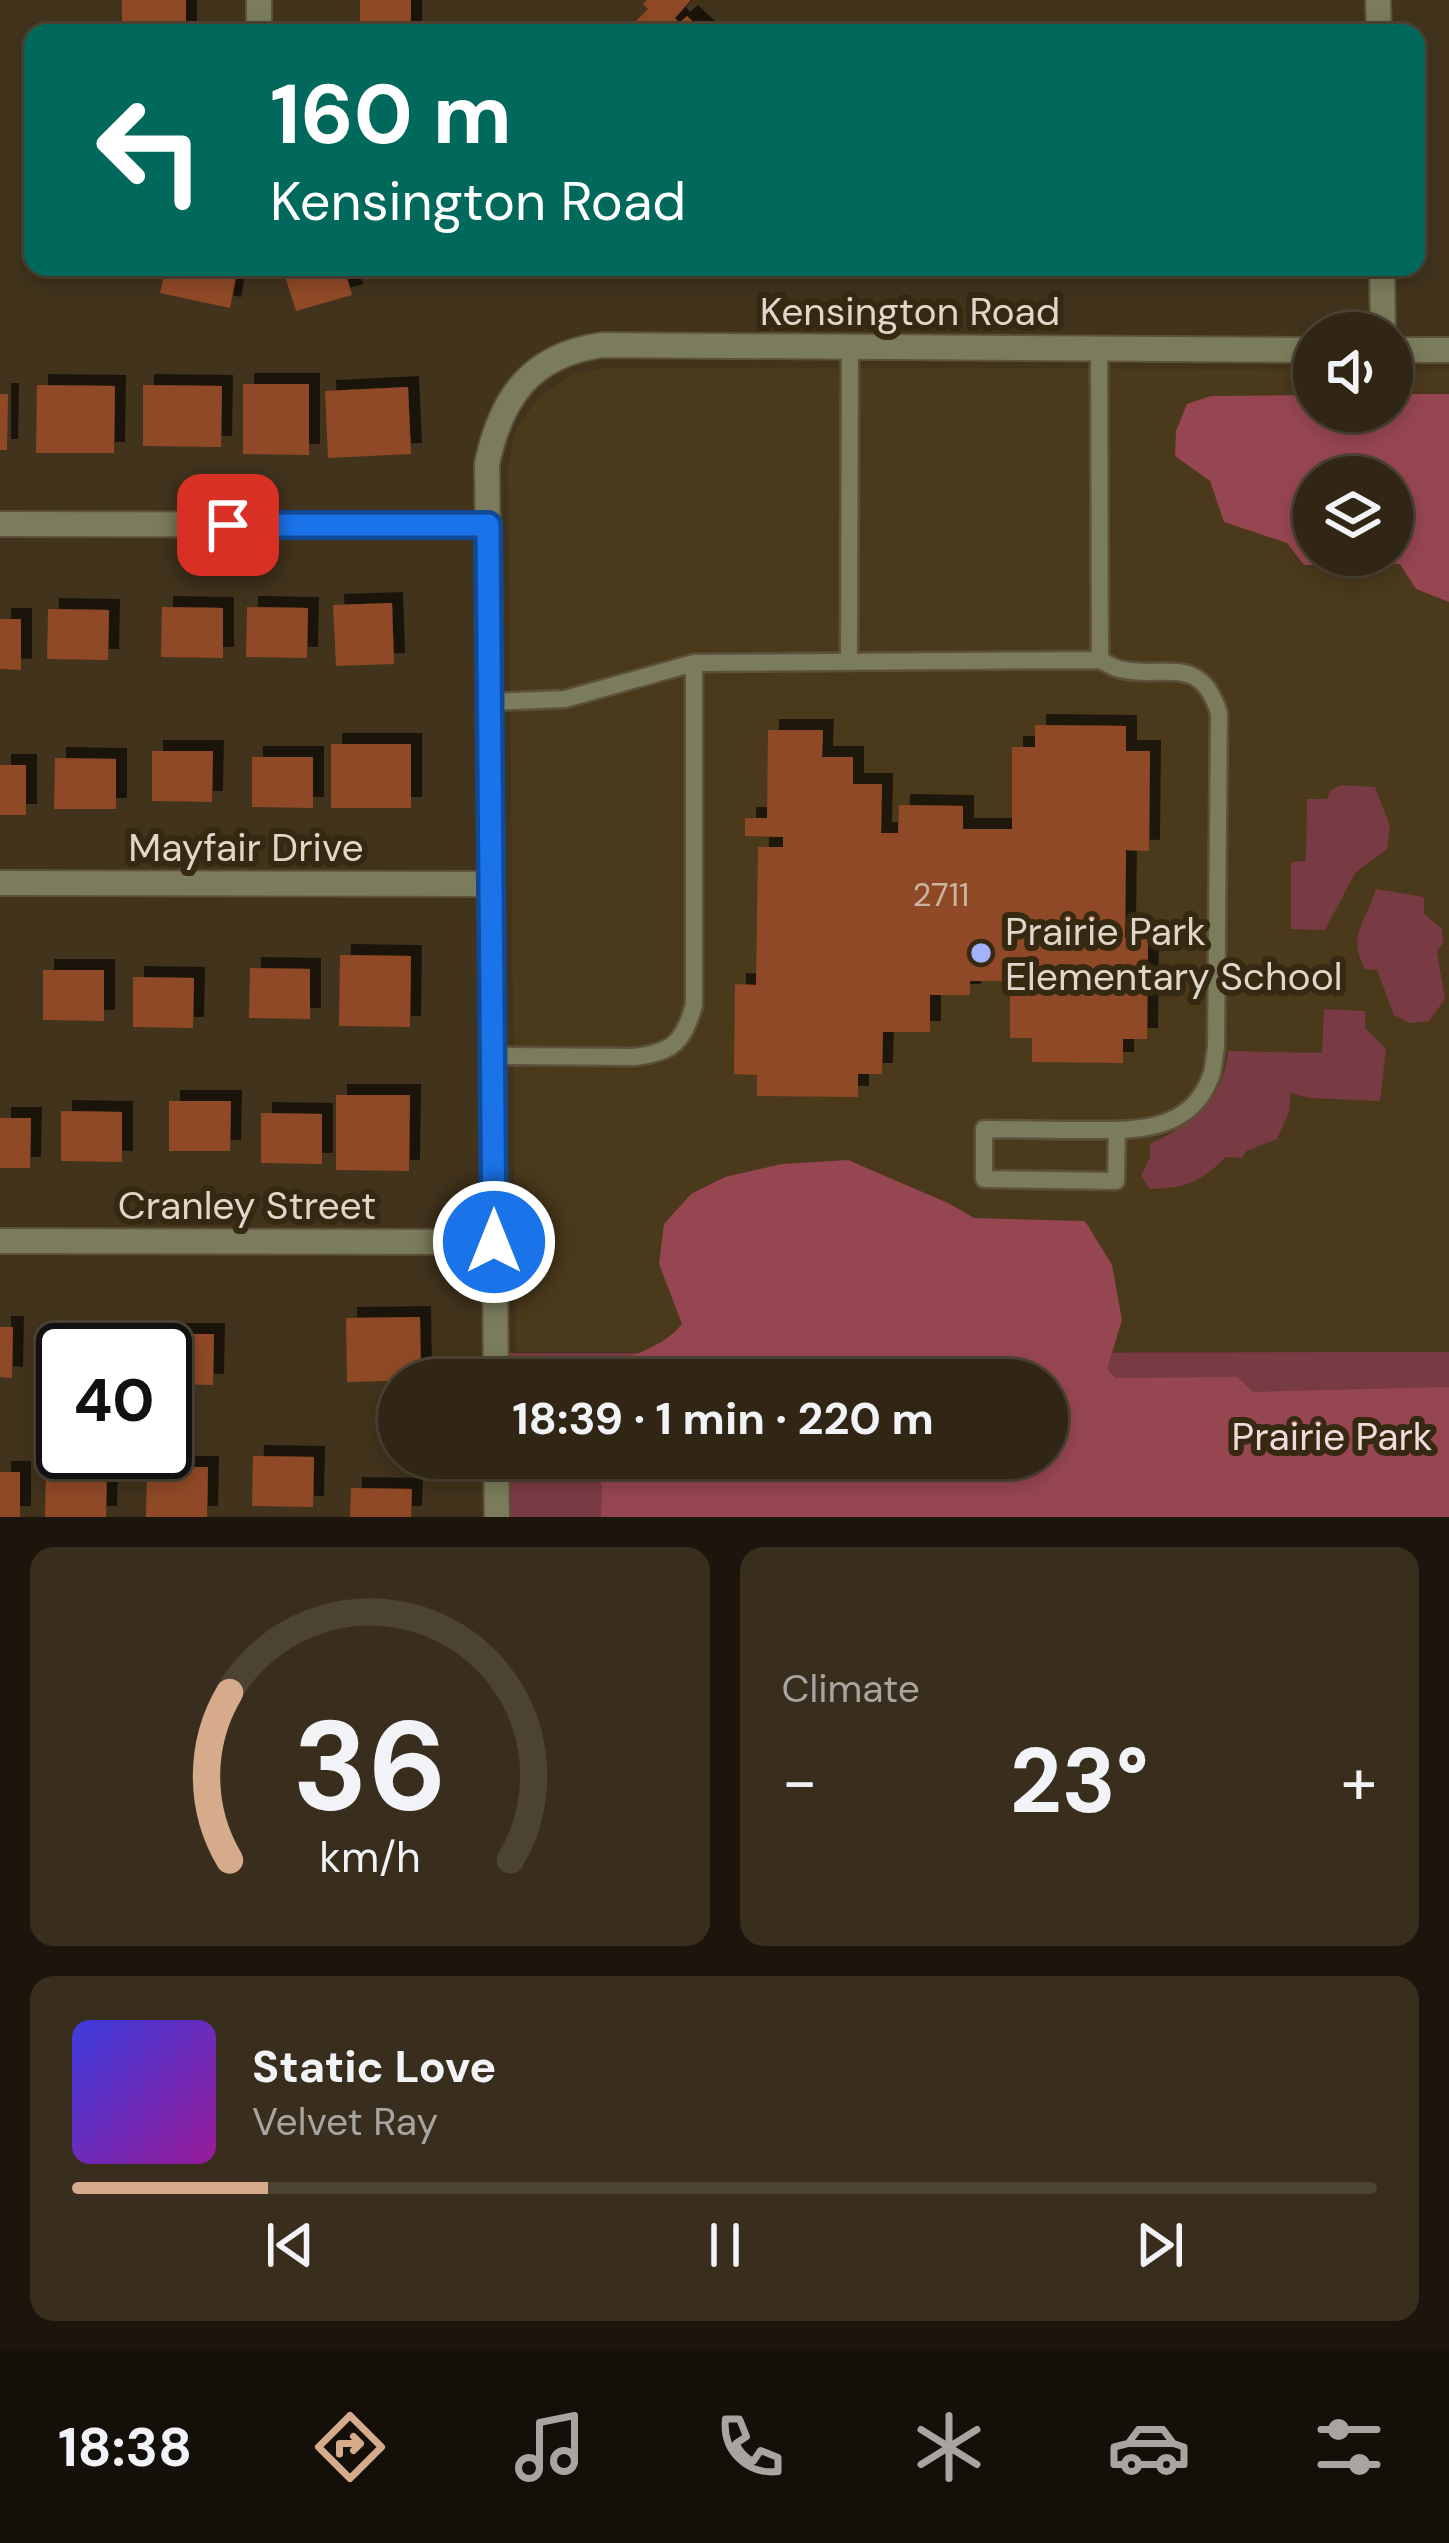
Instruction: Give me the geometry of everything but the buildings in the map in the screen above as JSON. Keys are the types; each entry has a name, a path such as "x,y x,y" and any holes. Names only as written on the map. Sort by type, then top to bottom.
{"street":[{"path":"1382,276 1382,312"},
{"name":"Kensington Road","path":"488,525 487,464 503,410 518,387 553,359 582,348 1293,350"},
{"path":"1413,350 1449,350"},
{"path":"0,524 488,525 496,1359"},
{"name":"Mayfair Drive","path":"0,883 491,884"},
{"name":"Cranley Street","path":"0,1241 494,1242"},
{"path":"496,1479 497,1517"}],"lane":[{"path":"849,662 850,347"},
{"path":"1100,348 1100,660"},
{"path":"489,702 565,699 694,663 1100,660 1118,669 1194,676 1212,691 1219,713 1216,1048 1211,1077 1177,1118 1144,1130 985,1129 984,1179 1116,1181 1117,1130"},
{"path":"493,1055 634,1057 656,1054 677,1043 687,1029 694,1005 694,663"}],"shaded area":[{"name":"Prairie Park Elementary School","path":"606,368 1293,369 1293,432 1413,432 1413,369 1449,369 1449,1352 516,1352 508,468 515,431 538,398 573,374"}],"green space":[{"path":"1413,394 1449,394 1449,602 1416,589 1408,576 1413,576 1413,456 1293,456 1293,551 1287,543 1224,522 1210,481 1175,456 1176,431 1187,404 1211,396 1293,395 1293,432 1413,432"},
{"path":"1341,785 1375,787 1390,826 1387,849 1355,873 1325,930 1291,929 1291,862 1306,861 1307,799 1327,799"},
{"path":"1376,889 1424,897 1424,914 1442,929 1443,943 1437,952 1445,999 1429,1021 1409,1023 1394,1015 1377,970 1365,969 1360,957 1360,928"},
{"path":"1324,1009 1365,1011 1365,1028 1386,1049 1380,1101 1291,1093 1289,1112 1277,1139 1246,1151 1242,1158 1226,1157 1192,1182 1150,1189 1141,1176 1150,1144 1203,1109 1220,1084 1228,1051 1322,1053"},
{"path":"848,1160 974,1218 1085,1221 1112,1265 1122,1320 1107,1369 1115,1378 1237,1377 1253,1392 1449,1387 1449,1517 601,1517 599,1479 1068,1479 1068,1359 625,1359 661,1342 682,1324 659,1264 664,1224 691,1194 725,1177 782,1164"},
{"name":"Prairie Park","path":"1449,1352 1449,1517 497,1517 496,1479 1068,1479 1068,1359 495,1359 495,1353"}],"place":[{"name":"Prairie Park Elementary School","path":"981,953"}],"route":[{"path":"228,525 488,525 494,1242"}]}
